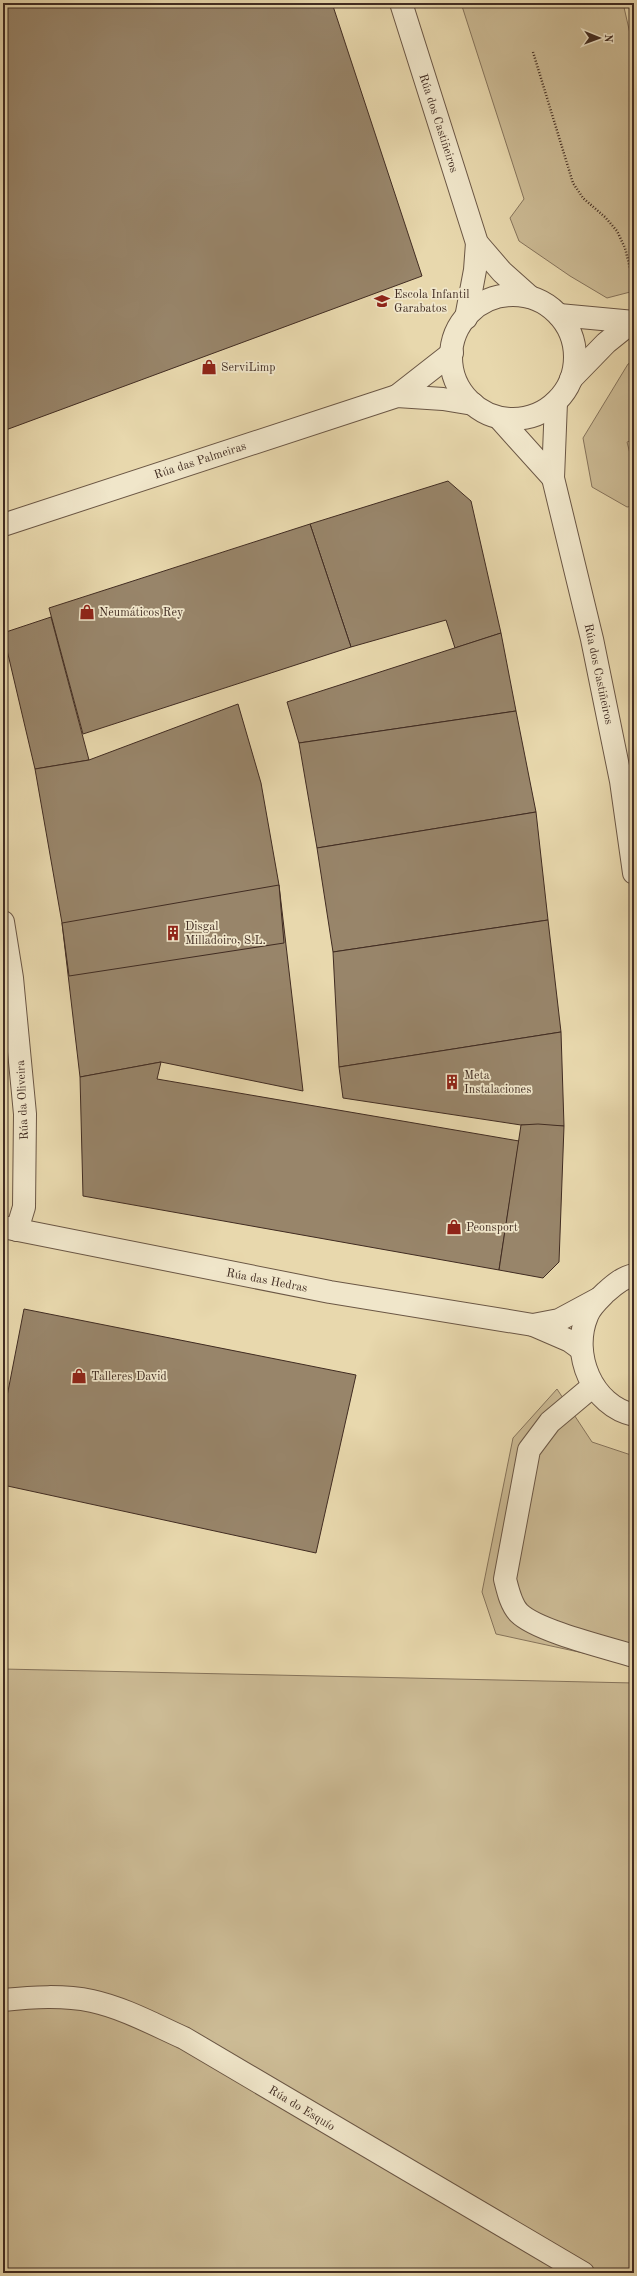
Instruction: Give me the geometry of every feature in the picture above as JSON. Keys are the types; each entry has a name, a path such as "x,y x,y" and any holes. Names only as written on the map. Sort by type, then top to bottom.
{"street":[{"name":"Rúa dos Castiñeiros","path":"401,3 477,243 475,270 466,318"},
{"name":"Rúa dos Castiñeiros","path":"477,243 502,272 530,298"},
{"path":"513,295 530,298 546,304 559,315 569,329 574,346 575,363 571,379 565,392 556,402 539,414 519,419 499,418 485,412 473,404 461,389 454,372 452,353 456,334 466,318 480,305 496,298 513,295"},
{"path":"559,315 633,322"},
{"path":"571,379 606,343 633,322"},
{"name":"Rúa das Palmeiras","path":"3,525 396,396 452,353"},
{"name":"Rúa das Palmeiras","path":"396,396 443,399 473,404"},
{"name":"Rúa dos Castiñeiros","path":"556,402 553,478 592,639 621,781 634,872"},
{"name":"Rúa dos Castiñeiros","path":"499,418 522,440 553,478"},
{"name":"Rúa da Oliveira","path":"3,922 12,978 25,1114 24,1207 10,1228"},
{"name":"Rúa das Hedras","path":"10,1228 330,1292 533,1325 570,1341 581,1350"},
{"name":"Rúa das Hedras","path":"533,1325 560,1320 598,1299 613,1286 632,1273"},
{"name":"Rúa das Hedras","path":"598,1299 587,1315 582,1332 581,1350 585,1368 593,1386 609,1403 634,1415"},
{"path":"593,1386 550,1422 529,1450 505,1580 510,1597 519,1613 544,1627 634,1656"},
{"name":"Rúa do Esquío","path":"3,2000 41,1996 93,2001 139,2017 184,2038 582,2273"}],"path":[{"path":"533,52 573,183 583,198 605,217 617,231 625,248 634,284"}],"shaded area":[{"path":"461,3 623,3 634,51 634,291 607,298 570,276 519,241 510,218 524,199"},
{"path":"634,361 634,440 627,442 634,469 634,506 627,507 592,487 583,438 628,364"},
{"path":"557,1389 592,1442 634,1456 634,1664 496,1634 482,1592 513,1438"},
{"path":"3,1669 634,1683 634,2273 3,2273"}],"building":[{"path":"3,3 332,3 422,276 3,431"},
{"path":"448,481 471,501 501,633 455,648 446,620 351,647 310,524"},
{"path":"310,524 351,647 83,734 49,608"},
{"path":"51,617 89,760 35,769 3,633"},
{"path":"501,633 516,711 299,743 287,702"},
{"path":"238,704 261,783 279,885 303,1091 161,1062 80,1077 62,923 35,769 89,760"},
{"path":"516,711 536,812 317,848 299,743"},
{"path":"536,812 548,920 333,952 317,848"},
{"name":"Disgal Milladoiro, S.L.","path":"279,885 284,943 69,976 62,923"},
{"path":"548,920 561,1032 339,1067 333,952"},
{"name":"Meta Instalaciones","path":"561,1032 564,1126 521,1125 343,1098 339,1067"},
{"path":"161,1062 157,1079 519,1141 499,1270 83,1196 80,1077"},
{"path":"538,1124 564,1126 559,1262 543,1278 499,1270 521,1125"},
{"path":"24,1309 356,1375 316,1553 3,1485 3,1417"}],"place":[{"name":"Escola Infantil Garabatos","path":"382,301"},
{"name":"ServiLimp","path":"209,367"},
{"name":"Neumáticos Rey","path":"87,612"},
{"name":"Disgal Milladoiro, S.L.","path":"173,933"},
{"name":"Meta Instalaciones","path":"452,1082"},
{"name":"Peonsport","path":"454,1227"},
{"name":"Talleres David","path":"79,1376"}]}
